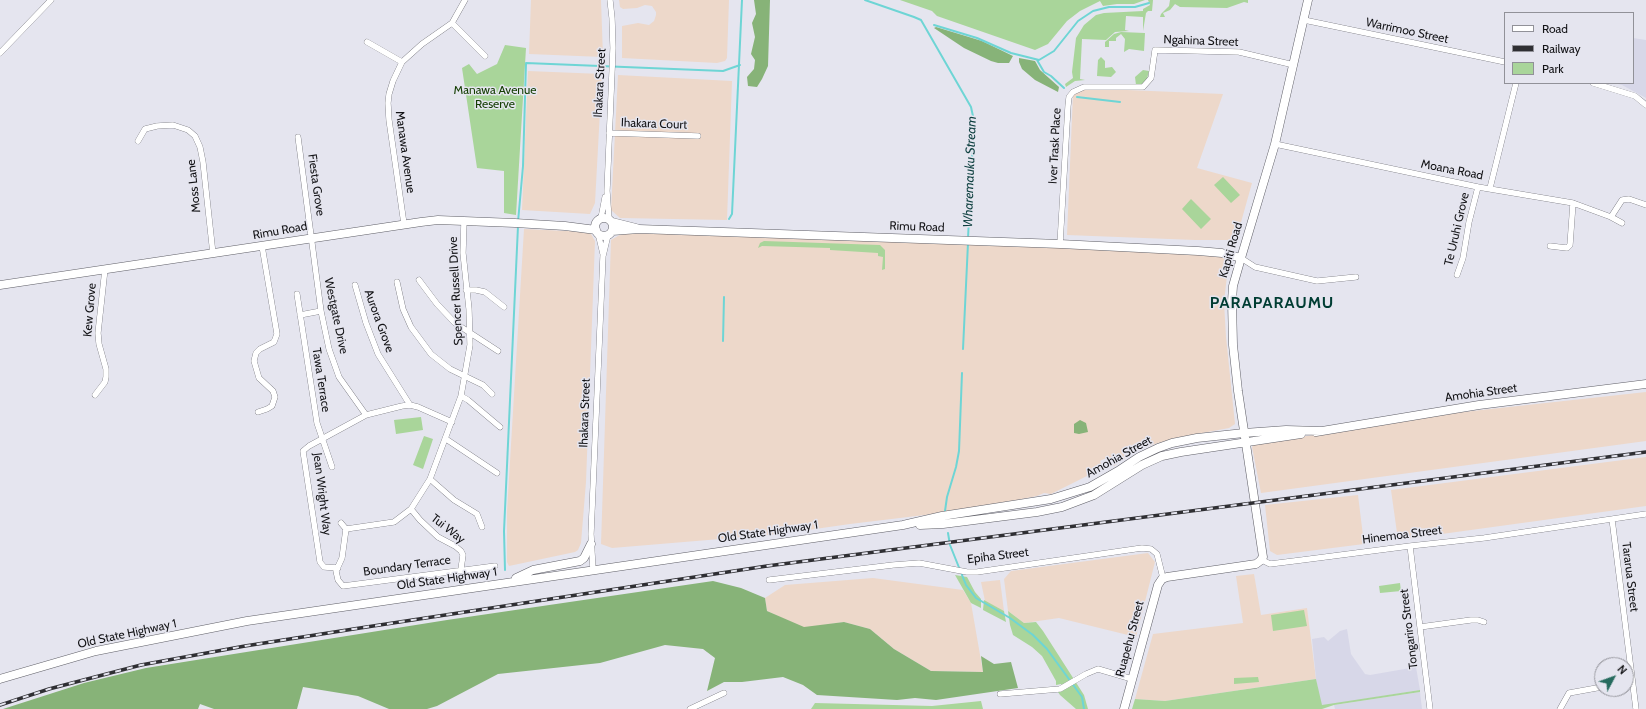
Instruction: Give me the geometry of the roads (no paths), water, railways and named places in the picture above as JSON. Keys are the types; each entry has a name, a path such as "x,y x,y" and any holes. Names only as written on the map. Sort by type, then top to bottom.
{"main road":[{"name":"Kapiti Road","path":"1262,560 1263,552 1245,442 1233,345 1233,286 1275,144 1308,0"},
{"name":"Rimu Road","path":"0,285 212,254 312,237 438,220 565,226 602,224 639,229 1198,250 1222,252 1241,258"},
{"name":"Rimu Road","path":"602,224 601,235 639,229"},
{"path":"602,224 610,233"},
{"name":"Amohia Street","path":"1078,502 1097,493 1142,465 1158,458 1181,452 1478,405 1646,384"},
{"name":"Amohia Street","path":"1025,503 1056,498 1090,487 1118,471 1138,457 1166,445 1197,438 1244,433 1286,430 1320,431"},
{"name":"Old State Highway 1","path":"0,679 96,651 247,621 903,525 1046,511 1078,502"},
{"name":"Old State Highway 1","path":"946,520 1025,503"},
{"path":"507,582 533,570 580,561 584,558 591,544"},
{"name":"Hinemoa Street","path":"1163,578 1256,564 1262,560"},
{"name":"Ruapehu Street","path":"1124,709 1158,585 1163,578"}],"street":[{"path":"0,53 51,0"},
{"name":"Manawa Avenue","path":"404,224 388,103 393,81 402,62 422,44 452,23 465,0"},
{"name":"Ihakara Street","path":"593,570 591,544 603,256 602,224 607,191 613,60 610,0"},
{"name":"Warrimoo Street","path":"1304,20 1504,62"},
{"path":"452,23 485,56"},
{"path":"367,42 402,62"},
{"name":"Ngahina Street","path":"1155,50 1239,52 1294,65"},
{"name":"Iver Trask Place","path":"1060,244 1069,97 1076,90 1084,87 1143,88 1152,78 1155,50"},
{"path":"1490,188 1516,84"},
{"path":"1596,84 1635,96 1646,105"},
{"name":"Moss Lane","path":"138,141 145,129 157,126 173,125 188,130 195,136 204,162 212,254"},
{"name":"Ihakara Court","path":"609,133 698,136"},
{"name":"Fiesta Grove","path":"298,137 312,237"},
{"name":"Moana Road","path":"1275,144 1478,187 1573,203 1611,217 1622,223"},
{"name":"Te Uruhi Grove","path":"1457,275 1463,258 1469,222 1478,187"},
{"path":"1611,217 1622,200 1630,199 1646,205"},
{"path":"1550,246 1567,248 1570,244 1573,203"},
{"name":"Spencer Russell Drive","path":"346,529 394,522 411,509 430,479 446,439 461,396 470,345 463,253 464,222"},
{"name":"Ihakara Street","path":"603,256 610,233"},
{"name":"Westgate Drive","path":"312,237 312,247 321,311 329,349 339,377 366,415"},
{"path":"258,412 272,406 275,397 273,391 259,378 254,360 256,353 260,349 274,342 277,334 262,246"},
{"path":"1241,258 1255,267 1317,281 1356,277"},
{"name":"Kew Grove","path":"95,395 105,382 106,377 106,369 99,344 98,333 105,270"},
{"path":"419,280 437,304 455,323 498,351"},
{"path":"397,282 403,309 411,327 431,354 457,374 483,385 492,394"},
{"name":"Aurora Grove","path":"355,285 366,323 378,354 410,405"},
{"path":"466,290 485,292 504,307"},
{"name":"Tawa Terrace","path":"297,294 317,423 332,467"},
{"path":"300,315 321,311"},
{"path":"461,396 468,400 500,427"},
{"path":"410,405 452,422"},
{"name":"Jean Wright Way","path":"338,568 324,567 320,562 303,451 309,446 323,440 366,415 410,405"},
{"path":"446,439 497,473"},
{"path":"430,479 454,500 476,514 482,527"},
{"name":"Tui Way","path":"411,509 420,520 438,536 461,551 463,555 461,569"},
{"name":"Hinemoa Street","path":"1262,560 1270,564 1484,538 1646,514"},
{"name":"Tararua Street","path":"1612,519 1626,657"},
{"path":"338,568 342,558 346,529 341,523"},
{"name":"Tongariro Street","path":"1410,546 1430,709"},
{"name":"Epiha Street","path":"769,580 919,563 967,572 1147,548 1157,554 1163,578"},
{"name":"Boundary Terrace","path":"338,568 336,571 338,580 343,586 461,569 495,566"},
{"path":"1420,627 1471,620 1484,622"},
{"path":"1000,694 1063,688 1098,669 1132,679"},
{"path":"1560,709 1569,693 1594,688"},
{"path":"690,709 724,693"},
{"name":"Tararua Street","path":"1633,697 1636,709"}],"waterway":[{"path":"729,219 732,214 742,0"},
{"name":"Wharemauku Stream","path":"865,0 921,20 971,107 974,121 968,238"},
{"path":"934,25 977,38 1011,53 1039,60 1054,51 1078,21 1093,11 1109,7 1135,7 1149,3"},
{"path":"1037,60 1044,72 1051,76 1064,88"},
{"path":"518,222 523,166 526,63 723,71 740,65"},
{"path":"1077,97 1120,102"},
{"path":"505,570 504,531 518,226"},
{"name":"Wharemauku Stream","path":"963,349 968,243"},
{"path":"723,341 724,297"},
{"name":"Wharemauku Stream","path":"945,511 947,497 959,451 962,373"},
{"name":"Wharemauku Stream","path":"948,533 950,545 966,585 976,598 1010,618 1033,635 1047,649 1082,697 1084,709"}],"railway":[{"path":"0,705 49,689 141,665 245,646 360,628 767,566 1646,452"}],"district":[{"name":"PARAPARAUMU","path":"1272,303"}],"park label":[{"name":"Manawa Avenue Reserve","path":"495,97"}]}
